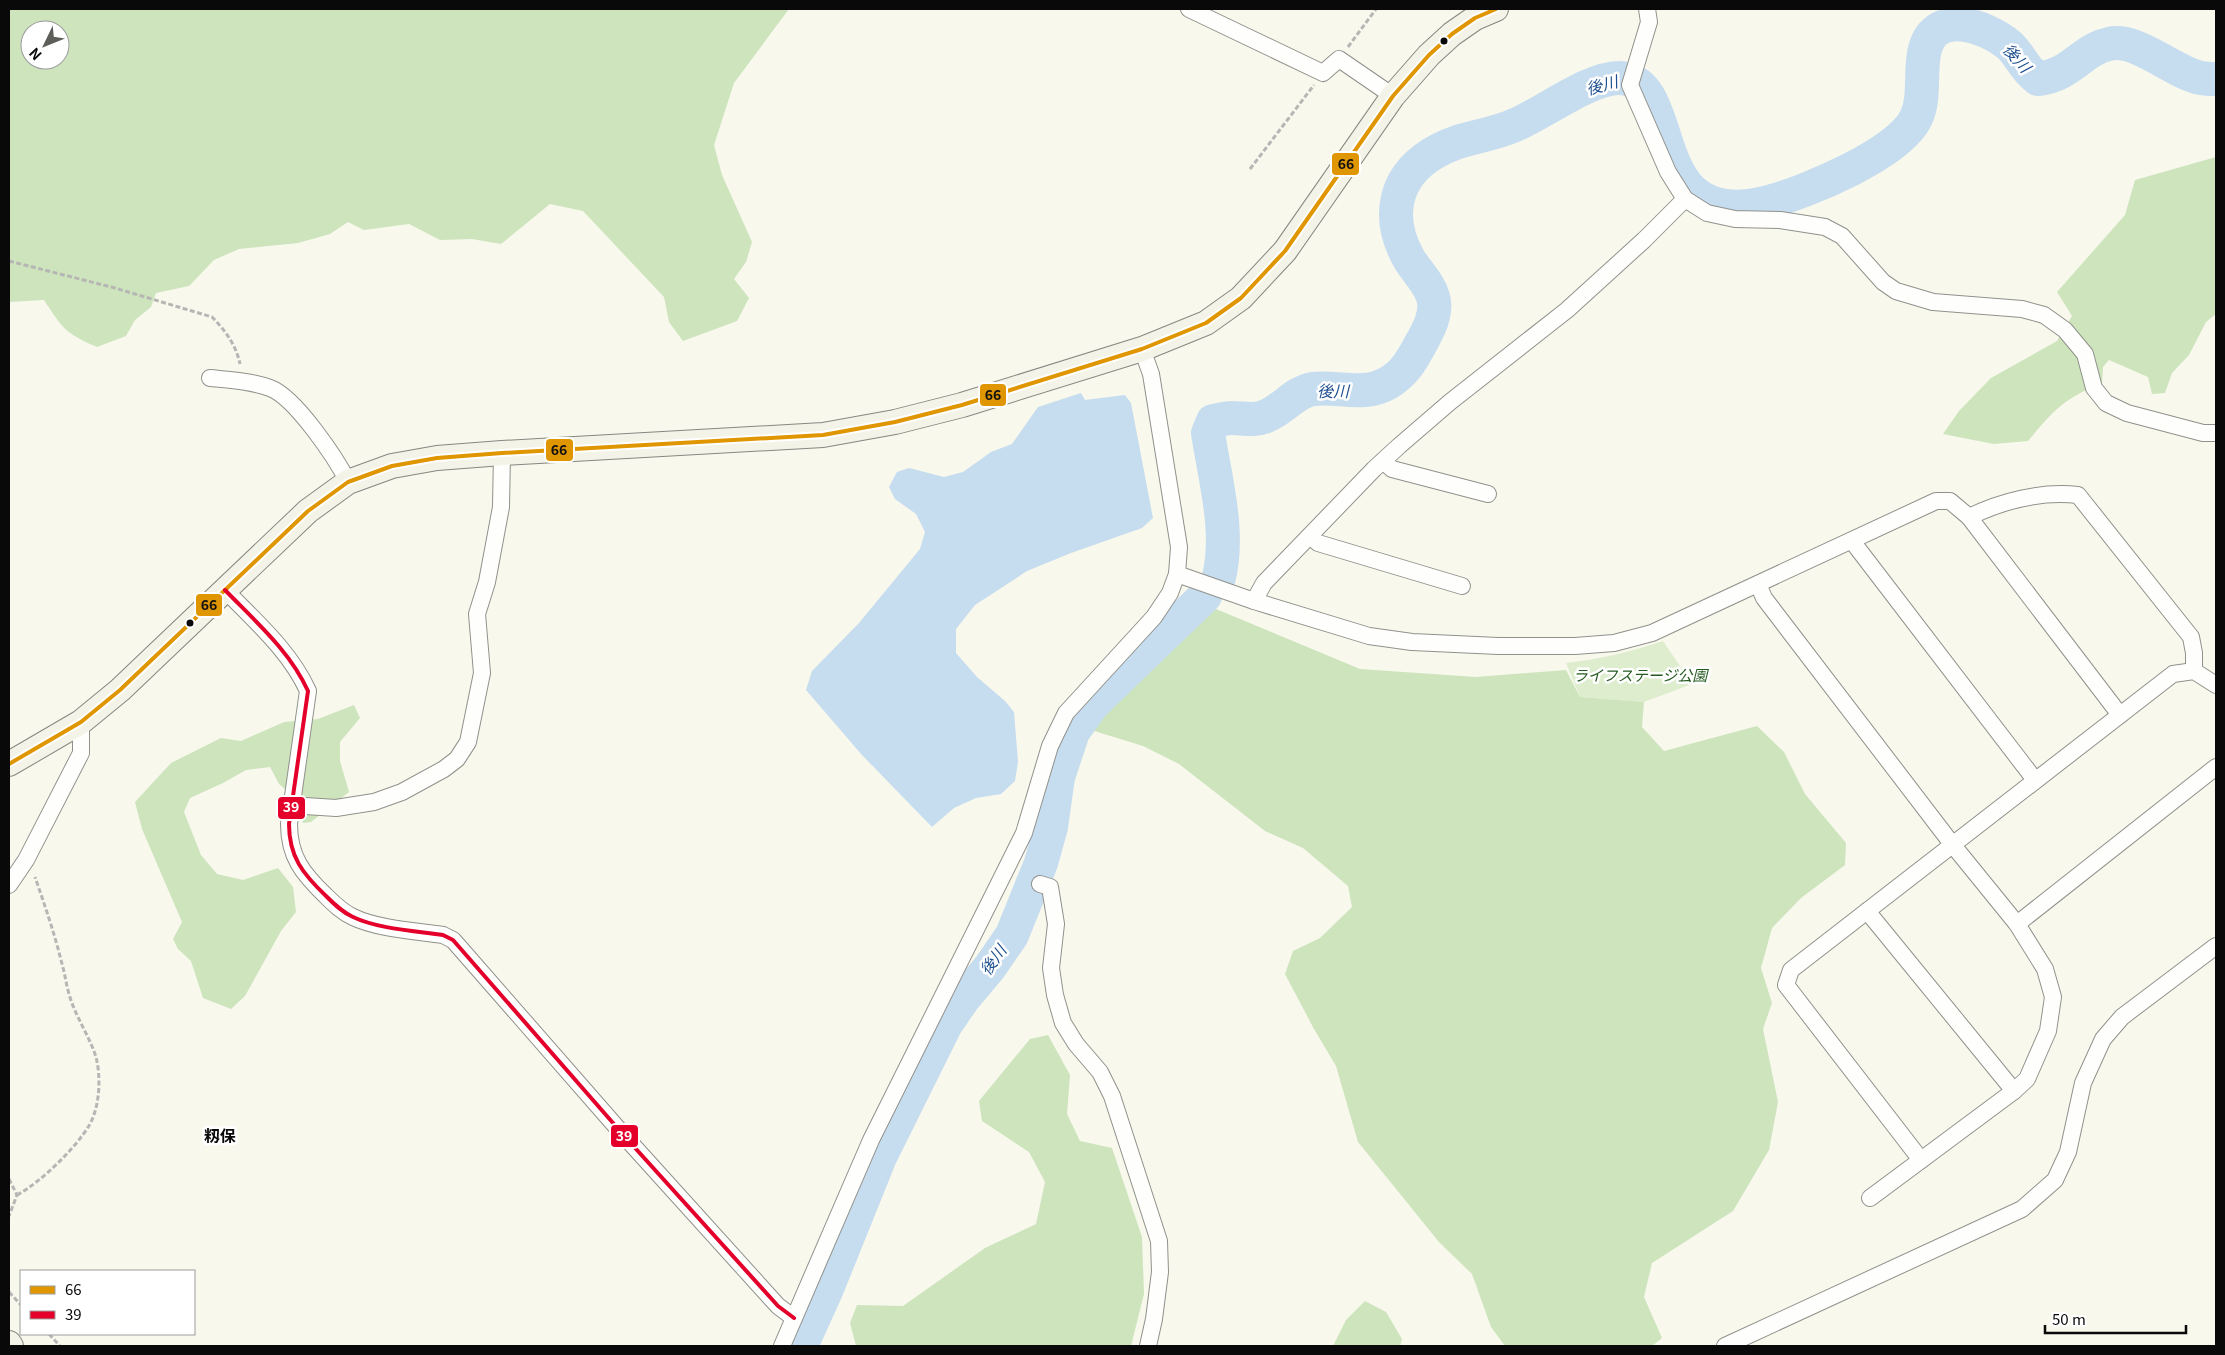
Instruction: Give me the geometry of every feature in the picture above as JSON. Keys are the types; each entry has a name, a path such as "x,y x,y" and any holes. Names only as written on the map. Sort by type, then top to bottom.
{"main road":[{"path":"9,764 81,722 120,690 308,511 348,482 392,466 437,458 823,434 895,422 962,405 1142,349 1206,323 1241,298 1286,251 1393,96 1429,56 1452,34 1475,18 1496,9"}],"street":[{"path":"1189,9 1323,73 1339,59 1393,96"},
{"path":"1647,9 1648,22 1631,79 1668,172 1686,199 1707,213 1735,219 1780,220 1825,227 1842,236 1883,282 1896,291 1933,302 2022,309 2044,315 2065,330 2084,354 2094,388 2106,403 2127,413 2203,433 2216,433"},
{"path":"1254,601 1264,583 1383,461 1450,402 1567,310 1686,199"},
{"path":"782,1346 871,1140 1024,833 1050,746 1066,713 1154,618 1170,593 1177,574 1179,547 1150,374 1142,349"},
{"path":"210,378 244,381 272,389 286,398 303,416 348,482"},
{"path":"290,805 336,808 374,802 402,792 444,769 457,759 468,742 482,673 477,614 487,582 501,507 502,453"},
{"path":"1383,461 1392,469 1488,494"},
{"path":"1969,517 1992,506 2024,499 2062,494 2078,495 2191,637 2194,653 2194,671"},
{"path":"1177,574 1254,601 1369,636 1412,642 1498,646 1575,646 1614,643 1652,633 1936,501 1950,501 1969,517 2120,715"},
{"path":"1310,536 1318,543 1462,586"},
{"path":"1852,541 2035,780"},
{"path":"1758,584 1764,598 1952,844 2017,924 2045,969 2053,997 2048,1031 2027,1080 1870,1198"},
{"path":"225,590 288,656 302,677 308,691 307,710 290,805 289,840 294,856 315,886 341,910 353,917 380,924 443,935 453,940 634,1147 778,1306 794,1318"},
{"path":"1921,1160 1786,986 1791,970 2173,674 2194,671 2216,685"},
{"path":"9,885 26,860 80,753 81,722"},
{"path":"2017,924 2216,767"},
{"path":"1040,884 1050,887 1054,899 1056,924 1051,968 1055,996 1063,1023 1076,1044 1100,1072 1112,1096 1159,1240 1160,1272 1154,1319 1148,1346"},
{"path":"1867,911 2014,1091"},
{"path":"1725,1346 2022,1209 2055,1180 2068,1152 2082,1083 2103,1039 2122,1017 2216,946"}],"path":[{"path":"1339,59 1376,9"},
{"path":"1250,169 1323,73"},
{"path":"9,261 115,288 212,317 223,328 238,353 244,381"},
{"path":"9,1216 17,1195 30,1188 61,1159 89,1124 95,1111 100,1079 95,1056 76,1017 50,921 32,866 26,860"},
{"path":"9,1179 17,1195"},
{"path":"9,1292 20,1304"},
{"path":"50,1335 60,1346"}],"green space":[{"path":"9,9 789,9 734,83 714,145 722,175 752,242 746,262 734,279 749,298 737,321 683,341 669,322 664,297 583,211 550,204 501,244 472,239 440,240 409,224 364,230 348,222 330,234 298,243 239,249 214,260 189,286 156,293 151,307 135,320 126,336 97,347 71,334 56,318 44,300 9,302"},
{"path":"2216,157 2216,314 2206,322 2189,355 2172,373 2165,393 2152,394 2148,377 2109,360 2103,367 2102,384 2079,394 2060,406 2028,441 1994,444 1943,434 1959,411 1991,378 2057,341 2072,316 2057,292 2125,215 2135,180"},
{"path":"1216,609 1360,669 1476,677 1566,670 1580,697 1644,702 1642,727 1664,751 1757,726 1784,752 1805,794 1846,843 1845,865 1801,898 1772,928 1761,968 1772,1003 1763,1029 1778,1102 1769,1150 1733,1211 1652,1263 1644,1297 1662,1338 1652,1346 1505,1346 1491,1327 1472,1274 1439,1242 1358,1142 1336,1066 1285,974 1293,951 1320,938 1352,907 1348,886 1303,848 1265,831 1179,764 1143,746 1091,730 1095,710 1133,673 1194,616"},
{"name":"ライフステージ公園","path":"1663,641 1692,684 1644,702 1580,697 1566,663 1615,655"},
{"path":"354,705 360,718 340,742 340,761 349,792 311,822 303,823 298,800 279,784 270,767 246,770 190,798 184,812 201,855 217,874 243,880 278,868 293,887 296,912 281,931 245,996 231,1009 203,998 191,961 178,949 173,939 182,922 142,829 135,802 171,763 221,738 241,741 284,722 318,719"},
{"path":"1048,1035 1070,1075 1067,1114 1080,1141 1112,1148 1142,1237 1144,1294 1131,1346 856,1346 850,1323 857,1305 903,1306 985,1248 1036,1224 1045,1182 1029,1152 982,1121 979,1101 1030,1039"},
{"path":"1365,1301 1386,1312 1402,1339 1400,1346 1333,1346 1346,1320"}],"water":[{"path":"1081,393 1085,400 1125,395 1131,403 1153,518 1142,528 1027,571 975,605 956,629 956,653 977,677 1005,701 1014,712 1018,762 1015,781 1001,794 976,798 954,808 932,827 862,755 806,690 812,671 859,623 920,549 925,532 916,514 895,499 889,487 897,472 909,468 944,477 963,472 991,452 1012,444 1038,407"}],"waterway":[{"name":"後川","path":"1219,577 1223,542 1222,523 1208,433 1213,421 1230,418 1252,419 1264,417 1277,411 1300,394 1313,389 1361,390 1379,387 1388,383 1403,371 1414,356 1429,328 1433,316 1434,303 1429,287 1409,259 1402,244 1396,215 1397,201 1408,175 1419,164 1443,148 1463,140 1515,125 1594,84 1619,78 1639,85 1652,103 1670,153 1682,178 1700,197 1728,206 1769,202 1805,190 1850,170 1891,145 1906,132 1919,110 1922,93 1923,57 1931,36 1940,28 1950,25 1962,24 1975,27 1999,38 2013,49 2029,71 2038,79 2060,73 2099,47 2120,43 2143,50 2190,75 2216,79"},
{"name":"後川","path":"801,1346 826,1291 880,1157 946,1024 1012,935 1041,863 1051,827 1058,777 1073,732 1092,705 1205,596"}],"transit line":[{"name":"66","path":"9,764 81,722 120,690 308,511 348,482 392,466 437,458 823,435 895,422 962,405 1142,349 1206,323 1241,298 1285,251 1393,96 1429,55 1452,34 1475,18 1496,9"},
{"name":"39","path":"225,590 282,650 308,691 289,824 292,846 304,872 335,905 353,917 385,927 443,935 453,940 627,1139 778,1306 794,1318"}],"district":[{"name":"籾保","path":"220,1136"}]}
